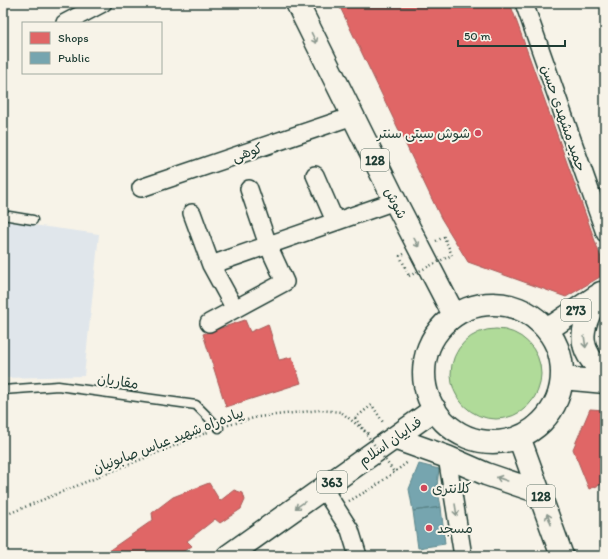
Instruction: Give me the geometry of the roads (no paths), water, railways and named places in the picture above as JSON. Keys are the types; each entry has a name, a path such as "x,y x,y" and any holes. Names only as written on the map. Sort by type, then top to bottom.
{"main road":[{"name":"شوش","path":"297,3 395,201 454,315"},
{"path":"603,292 588,316 584,329 584,342 587,354 591,360 605,372"},
{"name":"273","path":"547,330 603,292"},
{"path":"486,304 504,304 520,309 535,318 547,330 556,344 561,361 562,378 559,396 551,411 539,424 525,434 509,440 492,442 474,439 458,432 444,421 435,409 427,392 424,374 426,357 432,341 442,327 454,315 470,307 486,304"},
{"path":"562,378 605,382"},
{"name":"فداییان اسلام","path":"228,556 435,409"},
{"name":"128","path":"519,436 562,556"},
{"path":"389,442 447,458 486,474 539,492"}],"street":[{"path":"67,22 103,3"},
{"name":"حمید مشهدی حسن","path":"524,3 605,232"},
{"name":"کوهی","path":"141,188 353,116"},
{"path":"315,176 335,221"},
{"path":"209,323 285,282 268,245 249,189"},
{"path":"211,265 395,201"},
{"path":"192,213 211,265 235,309"},
{"path":"447,458 464,556"},
{"path":"323,488 350,530 358,556"}],"lane":[{"path":"3,215 33,220"},
{"name":"مقاریان","path":"3,390 58,386 196,405 219,428"}],"place":[{"name":"شوش سیتی سنتر","path":"478,133"},
{"name":"کلانتری","path":"424,488"},
{"name":"مسجد","path":"429,528"}]}
